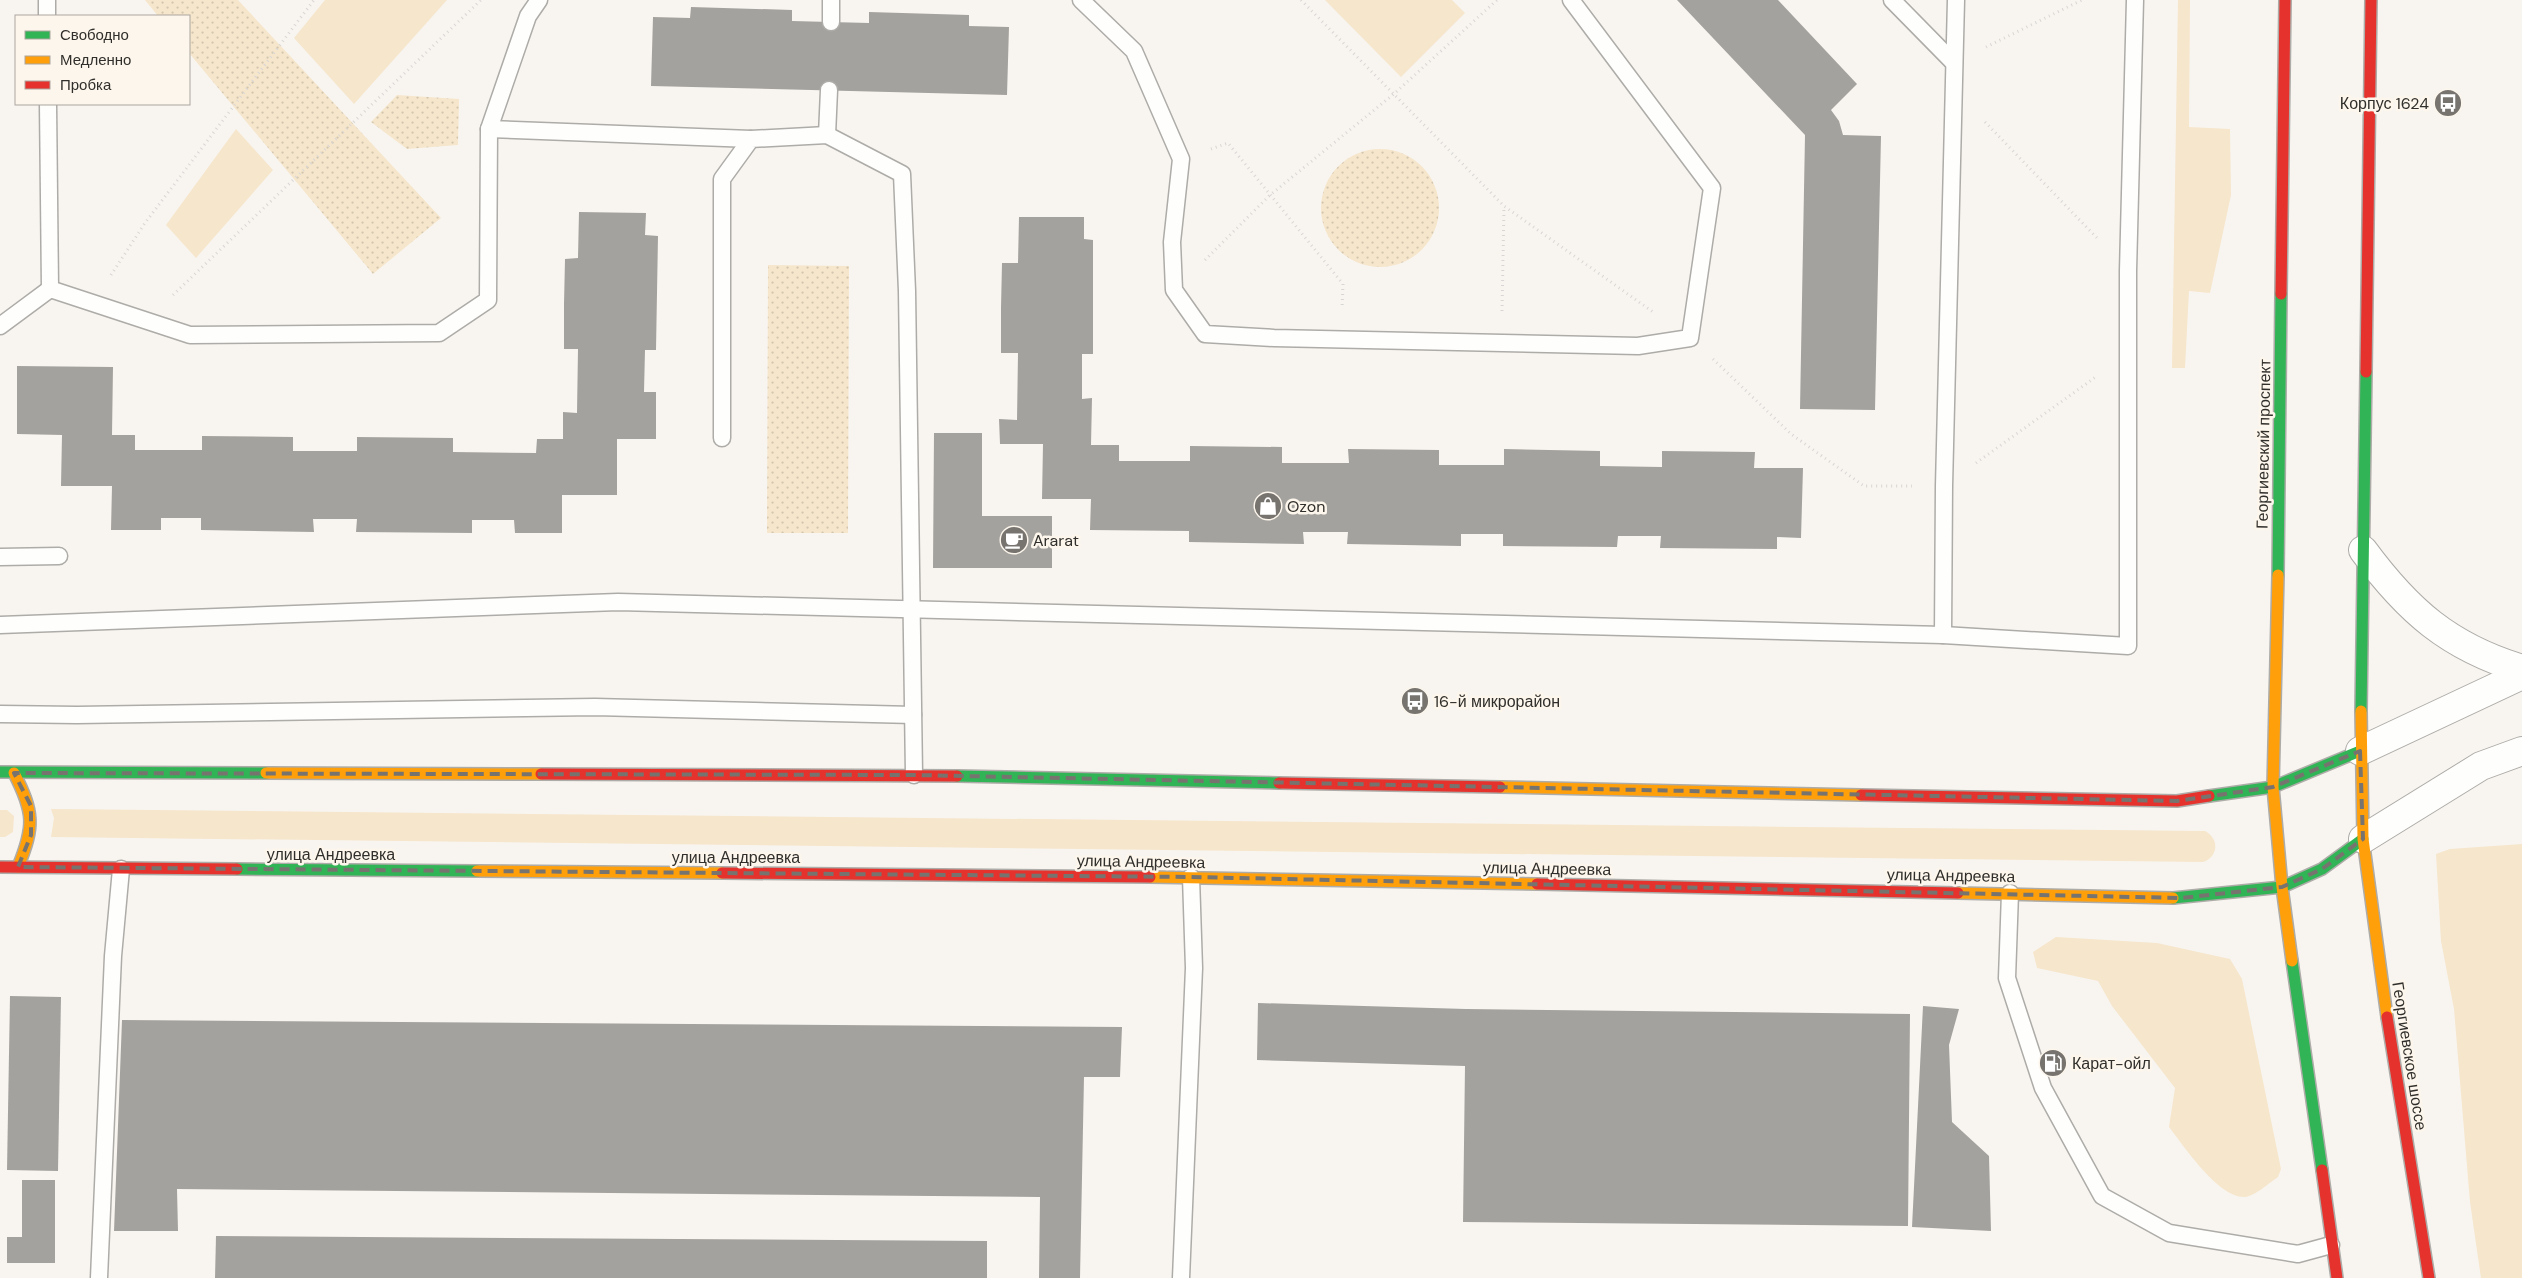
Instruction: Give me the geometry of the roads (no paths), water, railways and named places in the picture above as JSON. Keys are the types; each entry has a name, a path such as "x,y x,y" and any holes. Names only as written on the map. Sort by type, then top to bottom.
{"main road":[{"name":"Георгиевский проспект","path":"2282,887 2273,787 2277,663 2285,0"},
{"path":"2363,839 2360,751 2371,0"},
{"path":"0,772 914,775 2177,801 2273,787 2360,751"},
{"path":"14,773 31,806 32,835 18,867"},
{"name":"улица Андреевка","path":"0,867 1191,878 2010,893 2182,898 2282,887 2322,869 2363,839"},
{"name":"Георгиевское шоссе","path":"2363,839 2388,1019 2429,1278"},
{"path":"2282,887 2331,1245 2338,1278"}],"street":[{"path":"2363,550 2381,576 2429,623 2455,642 2495,661 2522,669"},
{"path":"2360,751 2522,674"},
{"path":"2363,839 2481,766 2522,752"}],"lane":[{"path":"47,0 47,15"},
{"path":"50,289 190,335 439,333 488,300 489,129 528,16 539,0"},
{"path":"831,0 831,22"},
{"path":"1081,0 1134,51 1181,158 1172,242 1174,290 1204,334 1342,340 1638,346 1690,338 1712,188 1571,0"},
{"path":"1892,0 1954,63"},
{"path":"1943,635 1944,486 1956,0"},
{"path":"0,625 618,602 1943,635 2128,646 2128,271 2135,0"},
{"path":"827,135 829,90"},
{"path":"48,105 50,289"},
{"path":"489,129 750,139 827,135 902,174 907,301 914,775"},
{"path":"722,438 722,179 750,139"},
{"path":"0,326 50,289"},
{"path":"0,557 59,556"},
{"path":"0,714 77,715 595,707 913,715"},
{"path":"99,1278 113,956 121,869"},
{"path":"1181,1278 1194,968 1191,878"},
{"path":"2010,893 2007,978 2043,1088 2102,1196 2168,1233 2298,1254 2331,1245"}],"place":[{"name":"Корпус 1624","path":"2448,103"},
{"name":"Ozon","path":"1268,506"},
{"name":"Ararat","path":"1014,540"},
{"name":"16-й микрорайон","path":"1415,701"},
{"name":"Карат-ойл","path":"2053,1063"}]}
